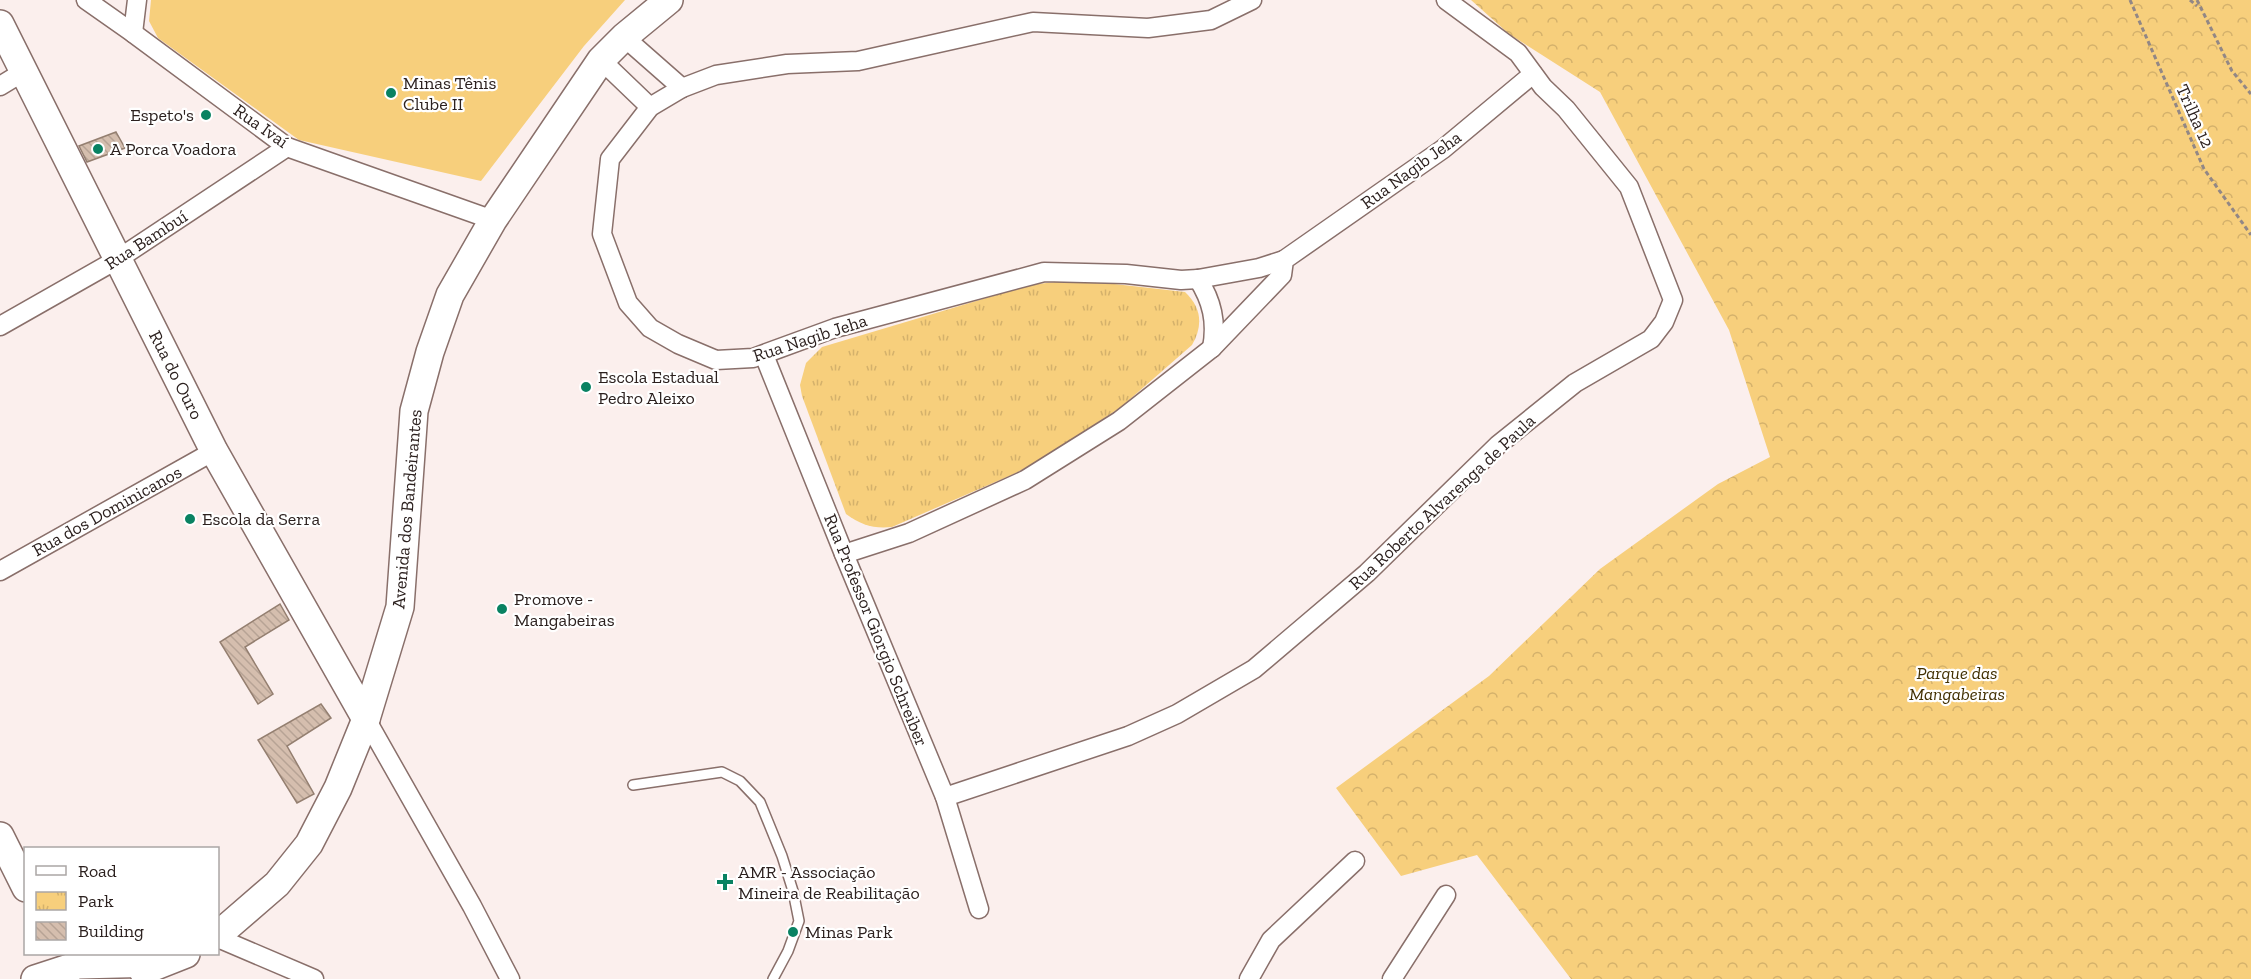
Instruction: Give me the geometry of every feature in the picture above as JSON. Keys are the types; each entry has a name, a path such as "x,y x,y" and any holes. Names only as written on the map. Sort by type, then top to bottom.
{"street":[{"name":"Rua Ivaí","path":"86,0 287,147 493,219"},
{"path":"133,33 137,0"},
{"name":"Avenida dos Bandeirantes","path":"219,936 277,884 309,844 338,788 366,719 400,607 414,411 430,352 450,295 493,219 602,60 624,37 669,0"},
{"path":"602,60 650,107 682,88 716,75 787,64 858,61 1033,22 1148,28 1211,20 1252,0"},
{"name":"Rua Roberto Alvarenga de Paula","path":"945,797 1128,736 1178,714 1254,669 1367,573 1498,445 1575,383 1651,339 1664,322 1673,300 1629,187 1566,109 1533,74 1518,53 1446,0"},
{"name":"Rua do Ouro","path":"0,24 214,451 366,719"},
{"path":"624,37 682,88"},
{"path":"0,86 23,72"},
{"name":"Rua Nagib Jeha","path":"650,107 610,159 602,234 628,303 650,328 678,344 716,360 753,358 835,328 1044,272 1126,274 1181,280 1259,268 1284,260 1443,149 1533,74"},
{"name":"Rua Bambuí","path":"0,326 118,259 287,147"},
{"name":"Rua Nagib Jeha","path":"844,554 909,533 1025,480 1119,421 1212,348 1282,275 1284,260"},
{"path":"1198,279 1210,301 1213,314 1215,325 1212,348"},
{"name":"Rua Professor Giorgio Schreiber","path":"764,354 945,797 979,909"},
{"name":"Rua dos Dominicanos","path":"0,571 214,451"},
{"path":"342,675 371,673 383,668"},
{"path":"366,719 472,906 510,979"},
{"path":"0,836 24,884"},
{"path":"1249,979 1271,940 1355,861"},
{"path":"1392,979 1446,895"},
{"path":"219,937 314,979"},
{"path":"124,979 183,955"},
{"path":"35,979 76,966 160,963"}],"lane":[{"path":"633,785 722,772 740,782 760,802 782,856 799,921 788,951 773,979"}],"path":[{"name":"Trilha 12","path":"2130,0 2204,169 2251,235"},
{"path":"2190,0 2199,7"},
{"path":"2197,0 2232,71 2251,94"}],"green space":[{"name":"Minas Tênis Clube II","path":"151,0 625,0 584,46 481,181 299,140 158,38 149,21"},
{"name":"Parque das Mangabeiras","path":"1471,0 2251,0 2251,979 1571,979 1477,855 1401,876 1336,788 1489,676 1600,569 1718,484 1770,457 1729,330 1600,92 1509,34"},
{"path":"1088,281 1185,292 1198,311 1199,324 1196,338 1192,345 1121,407 1052,453 1016,473 892,527 868,525 846,514 802,396 800,385 806,363 822,347 1030,285"}],"building":[{"name":"A Porca Voadora","path":"116,132 125,148 87,162 79,146"},
{"path":"280,604 289,620 245,647 273,694 258,704 220,642"},
{"path":"321,704 331,718 287,746 314,794 297,803 258,740"}],"place":[{"name":"Minas Tênis Clube II","path":"391,93"},
{"name":"Espeto's","path":"206,115"},
{"name":"A Porca Voadora","path":"98,149"},
{"name":"Escola Estadual Pedro Aleixo","path":"586,387"},
{"name":"Escola da Serra","path":"190,519"},
{"name":"Promove - Mangabeiras","path":"502,609"},
{"name":"AMR - Associação Mineira de Reabilitação","path":"725,882"},
{"name":"Minas Park","path":"793,932"}]}
